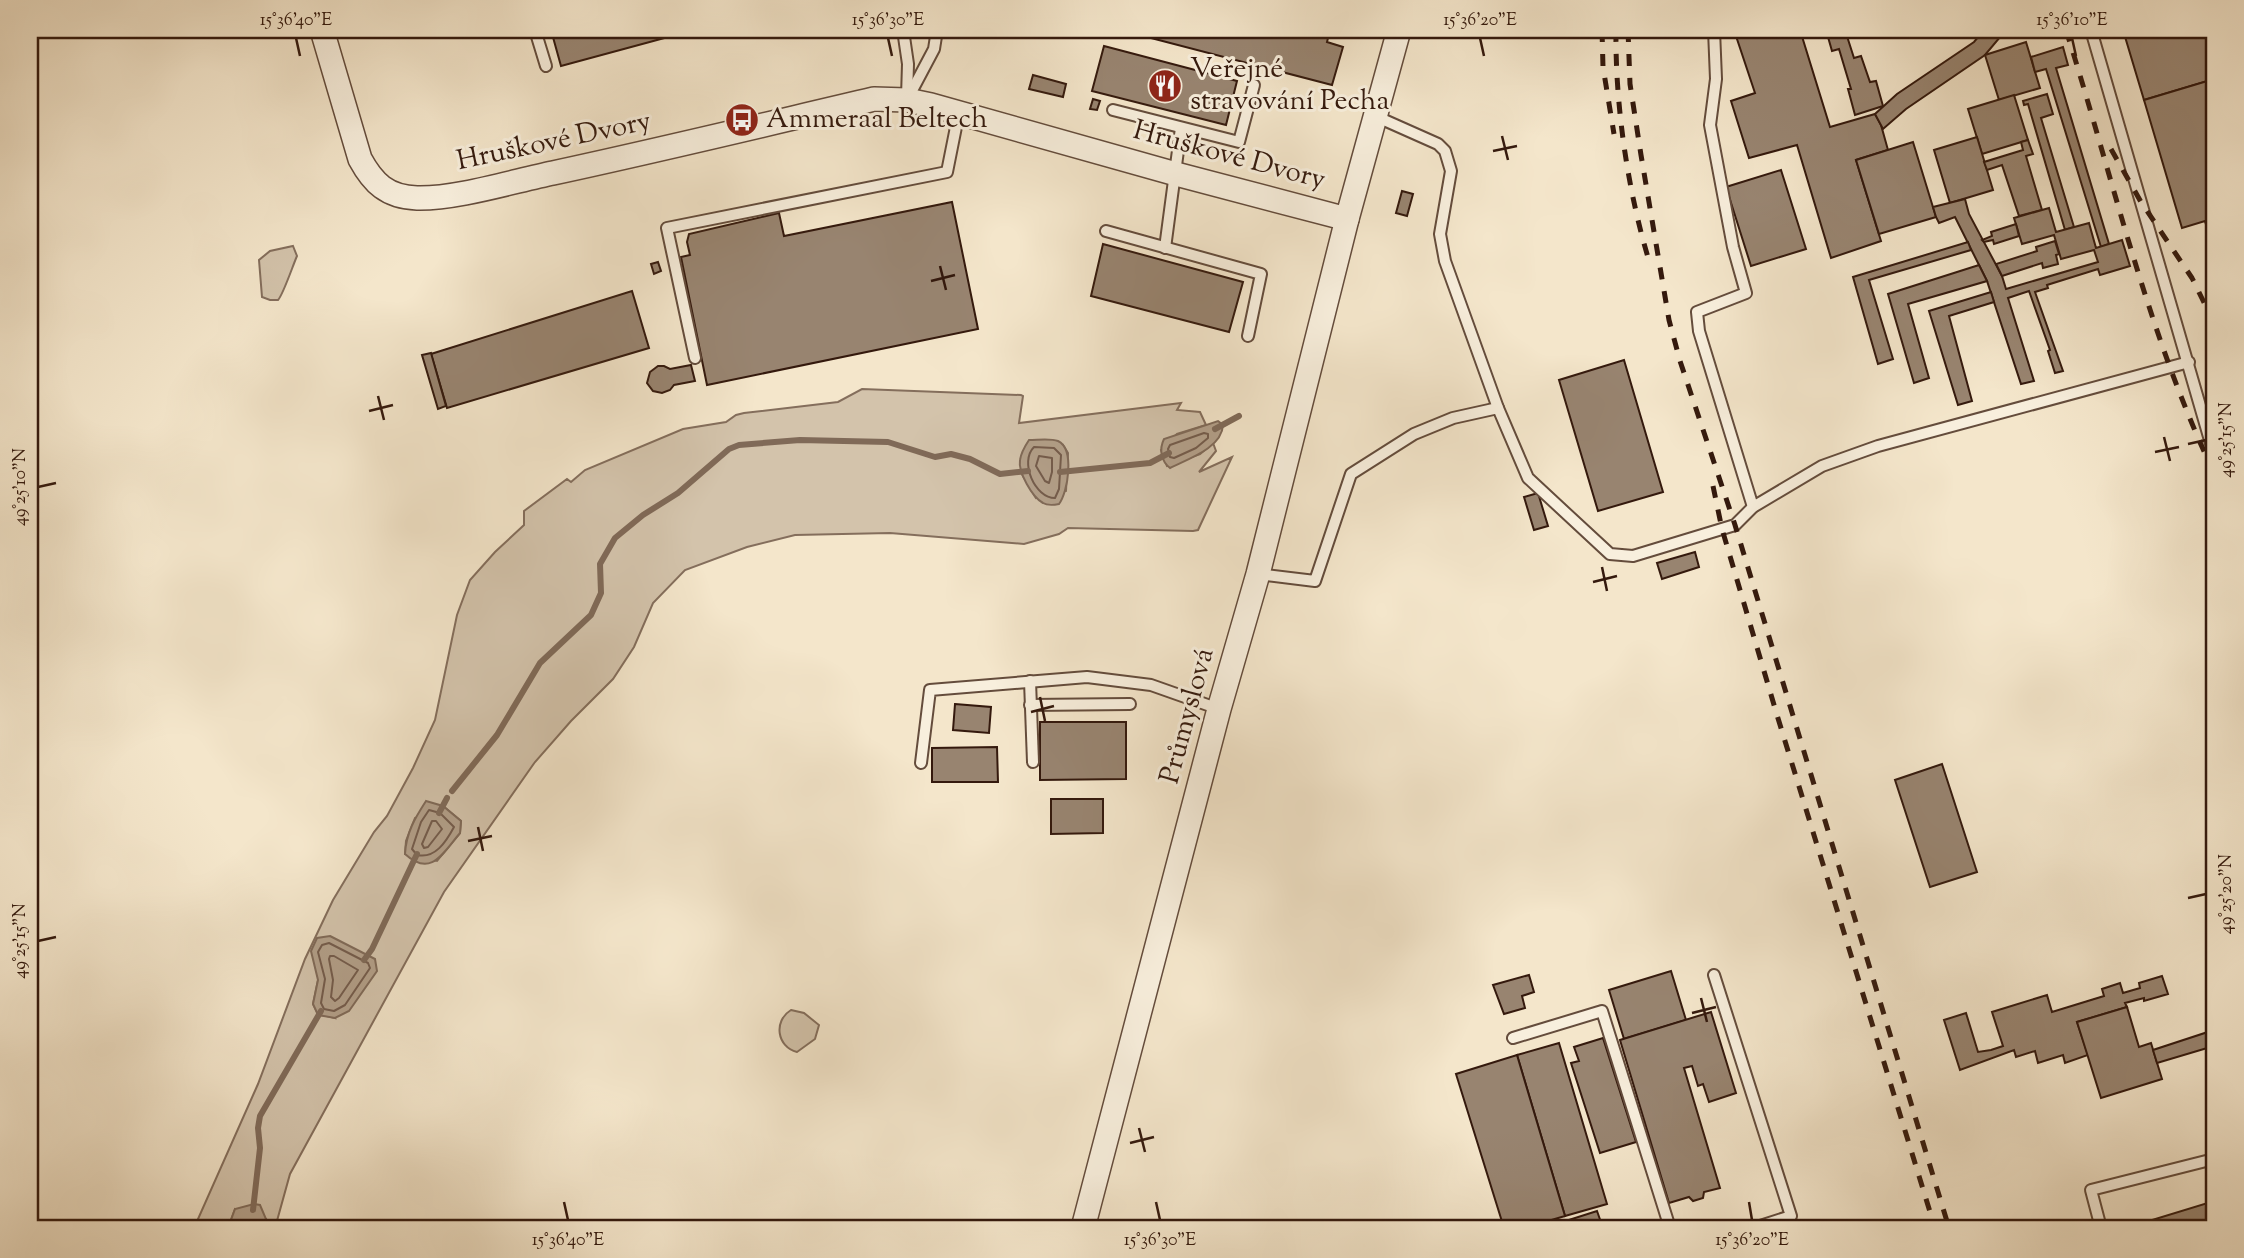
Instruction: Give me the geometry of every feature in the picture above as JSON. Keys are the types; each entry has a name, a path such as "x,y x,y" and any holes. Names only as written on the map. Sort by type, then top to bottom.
{"street":[{"name":"Hruškové Dvory","path":"322,30 360,159 369,176 379,187 415,198 453,194 607,161 874,99 907,100 959,112 1175,174 1347,219 1399,30"},
{"name":"Průmyslová","path":"1083,1228 1219,709 1258,574 1347,219"}],"lane":[{"path":"535,30 546,66"},
{"path":"903,30 908,64 907,100"},
{"path":"907,100 934,49 937,30"},
{"path":"1714,30 1716,79 1710,125 1733,247 1746,293 1697,312 1699,331 1753,507"},
{"path":"2091,30 2214,454"},
{"path":"1113,110 1239,142 1254,85"},
{"path":"695,358 667,228 947,172 959,112"},
{"path":"1375,117 1438,144 1445,151 1451,170 1440,234 1446,261 1498,408 1528,478 1610,554 1633,556 1735,525 1753,507 1822,466 1878,446 2189,362"},
{"path":"1165,248 1181,128"},
{"path":"1106,231 1261,274 1248,336"},
{"path":"1258,574 1315,580 1350,474 1415,434 1453,418 1498,408"},
{"path":"921,763 930,690 1087,677 1152,685 1219,709"},
{"path":"1030,681 1033,762"},
{"path":"1030,705 1130,704"},
{"path":"1714,975 1791,1216 1754,1228"},
{"path":"1513,1038 1602,1011 1670,1228"},
{"path":"2101,1228 2091,1190 2214,1159"}],"shaded area":[{"path":"293,246 297,256 280,297 278,300 270,300 262,297 259,260 270,251"},
{"path":"862,389 1021,395 1019,423 1181,403 1177,410 1200,412 1206,425 1177,434 1161,450 1167,466 1200,454 1213,443 1216,451 1199,472 1232,457 1198,530 1068,528 1059,534 1024,544 890,533 795,535 747,547 685,570 653,603 634,647 613,679 535,762 444,892 290,1174 275,1228 264,1228 266,1219 235,1209 228,1228 194,1228 258,1084 305,959 333,900 374,832 387,816 435,720 457,615 470,580 524,525 524,511 567,479 571,482 585,470 683,429 726,422 744,413 838,402","holes":["1063,445 1068,453 1066,491 1036,498 1020,471","443,806 461,821 460,833 437,861 405,854 406,841 415,818","318,980 335,1018 318,1014 313,1004"]},
{"path":"791,1010 804,1013 819,1025 815,1039 797,1052 785,1045 780,1033 782,1020"}],"water":[{"path":"1218,421 1223,425 1221,433 1211,446 1170,468 1167,465 1162,455 1164,439"},
{"path":"1029,440 1058,441 1067,453 1067,481 1059,504 1047,505 1039,500 1023,477 1020,460"},
{"path":"426,801 443,806 461,821 460,833 442,855 422,864 405,854 412,826"},
{"path":"330,936 375,959 377,971 349,1011 335,1018 318,1015 313,1004 318,980 311,951 317,938"},
{"path":"260,1205 266,1219 264,1228 228,1228 235,1209"}],"building":[{"path":"551,30 694,30 561,66"},
{"path":"1153,30 1279,30 1292,33 1293,30 1330,30 1327,42 1343,47 1332,85 1151,38"},
{"path":"1734,30 1800,30 1830,127 1875,114 1888,150 1856,160 1881,241 1831,258 1797,145 1749,158 1731,101 1755,93"},
{"path":"1826,30 1845,30 1854,58 1861,56 1870,82 1876,81 1883,106 1855,115 1848,89 1851,89 1839,49 1832,51"},
{"path":"1984,30 2006,30 1985,55 1906,109 1883,129 1875,114 1897,94 1974,42"},
{"path":"2123,30 2214,30 2214,79 2144,100"},
{"path":"2026,42 2040,88 1999,100 1985,55"},
{"name":"Veřejné stravování Pecha","path":"1104,46 1237,81 1226,125 1092,91"},
{"path":"2063,47 2068,65 2056,68 2109,244 2101,247 2046,69 2035,72 2031,57"},
{"path":"1033,75 1066,84 1063,97 1029,89"},
{"path":"2214,79 2214,253 2205,221 2182,228 2144,100"},
{"path":"2047,94 2053,114 2041,118 2074,227 2065,230 2028,104 2024,105 2023,101"},
{"path":"2014,95 2028,140 1982,154 1968,109"},
{"path":"1093,99 1100,101 1097,110 1090,109"},
{"path":"1977,137 1993,190 1950,203 1934,150"},
{"path":"2028,140 2033,154 2026,156 2042,210 2019,216 2002,165 1987,170 1984,162 2023,150 2021,142"},
{"path":"1913,142 1936,217 1879,234 1856,160"},
{"path":"1781,170 1806,249 1751,266 1726,187"},
{"path":"1402,191 1413,194 1407,216 1396,213"},
{"path":"1965,199 1969,214 2002,276 2006,289 2098,262 2094,250 2061,259 2054,235 2022,244 2014,218 2049,208 2056,232 2089,223 2096,248 2122,240 2130,266 2100,275 2098,269 2047,285 2048,288 2035,292 2063,371 2055,373 2048,351 2050,350 2029,291 2008,298 2034,381 2021,384 1987,281 1955,217 1939,223 1933,207"},
{"path":"952,202 978,329 707,385 681,257 690,255 687,242 689,234 779,213 784,236"},
{"path":"2016,224 2019,236 1994,244 1993,240 1982,240 1992,236 1991,232"},
{"path":"2055,241 2059,254 2056,255 2058,264 2043,268 2042,263 2002,276 1996,264 2037,251 2036,247"},
{"path":"1968,242 1971,250 1869,280 1893,359 1878,364 1853,277"},
{"path":"1103,244 1243,282 1229,332 1091,296"},
{"path":"658,262 661,271 654,274 651,264"},
{"path":"1979,265 1987,281 1908,304 1929,378 1914,383 1888,294"},
{"path":"632,291 649,348 447,408 431,354"},
{"path":"1991,292 1994,302 1949,316 1972,401 1958,405 1929,311"},
{"path":"431,353 446,406 438,409 422,355"},
{"path":"1624,360 1663,492 1598,511 1559,380"},
{"path":"691,365 695,381 674,385 662,393 653,391 647,383 650,372 658,366 670,369"},
{"path":"1538,493 1548,526 1534,530 1524,497"},
{"path":"1695,552 1699,567 1662,579 1657,563"},
{"path":"955,704 991,707 989,733 953,730"},
{"path":"1040,722 1126,722 1126,779 1040,780"},
{"path":"997,747 998,782 932,782 932,748"},
{"path":"1942,764 1977,872 1930,887 1895,780"},
{"path":"1051,799 1103,799 1103,833 1051,834"},
{"path":"1671,971 1686,1020 1624,1039 1609,990"},
{"path":"1529,975 1534,992 1522,996 1525,1008 1504,1014 1493,985"},
{"path":"2162,976 2168,994 2125,1003 2127,1007 2077,1022 2088,1055 2065,1063 2063,1055 2038,1063 2035,1051 2016,1057 2014,1050 1960,1070 1944,1020 1966,1013 1978,1052 1991,1050 2003,1046 1992,1012 2047,995 2052,1012 2104,996 2102,989 2120,983 2123,993 2140,988 2139,983"},
{"path":"2127,1007 2139,1047 2151,1043 2162,1079 2101,1098 2077,1022"},
{"path":"1711,1012 1736,1093 1709,1102 1703,1084 1698,1086 1692,1066 1684,1068 1720,1188 1704,1192 1703,1198 1693,1201 1689,1197 1669,1203 1620,1040"},
{"path":"2214,1030 2214,1046 2157,1063 2153,1050"},
{"path":"1603,1038 1636,1142 1600,1153 1571,1063 1579,1061 1574,1047"},
{"path":"1559,1043 1607,1204 1565,1216 1517,1055"},
{"path":"1517,1055 1565,1216 1524,1228 1504,1228 1456,1074"},
{"path":"2214,1201 2214,1228 2126,1228"},
{"path":"1597,1211 1603,1228 1553,1228 1553,1225"}],"waterway":[{"path":"1215,429 1239,416"},
{"path":"452,791 497,735 540,663 591,615 601,593 600,564 615,538 643,515 678,493 729,449 739,445 800,440 888,442 935,457 951,454 970,459 1000,474 1028,471"},
{"path":"1060,472 1150,463 1169,453"},
{"path":"439,813 447,798"},
{"path":"364,960 372,949 417,854"},
{"path":"253,1210 260,1148 260,1116 321,1011"}],"railway":[{"path":"1602,30 1603,67 1614,134"},
{"path":"1616,30 1624,148 1635,208 1650,264"},
{"path":"1628,30 1630,84 1669,320 1735,525 1949,1228"},
{"path":"2066,30 2150,310 2190,420 2214,473"},
{"path":"2111,149 2141,202 2192,278 2214,323"},
{"path":"1713,486 1722,529 1777,715 1935,1228"}],"place":[{"name":"Veřejné stravování Pecha","path":"1165,86"},
{"name":"Ammeraal Beltech","path":"742,120"}]}
